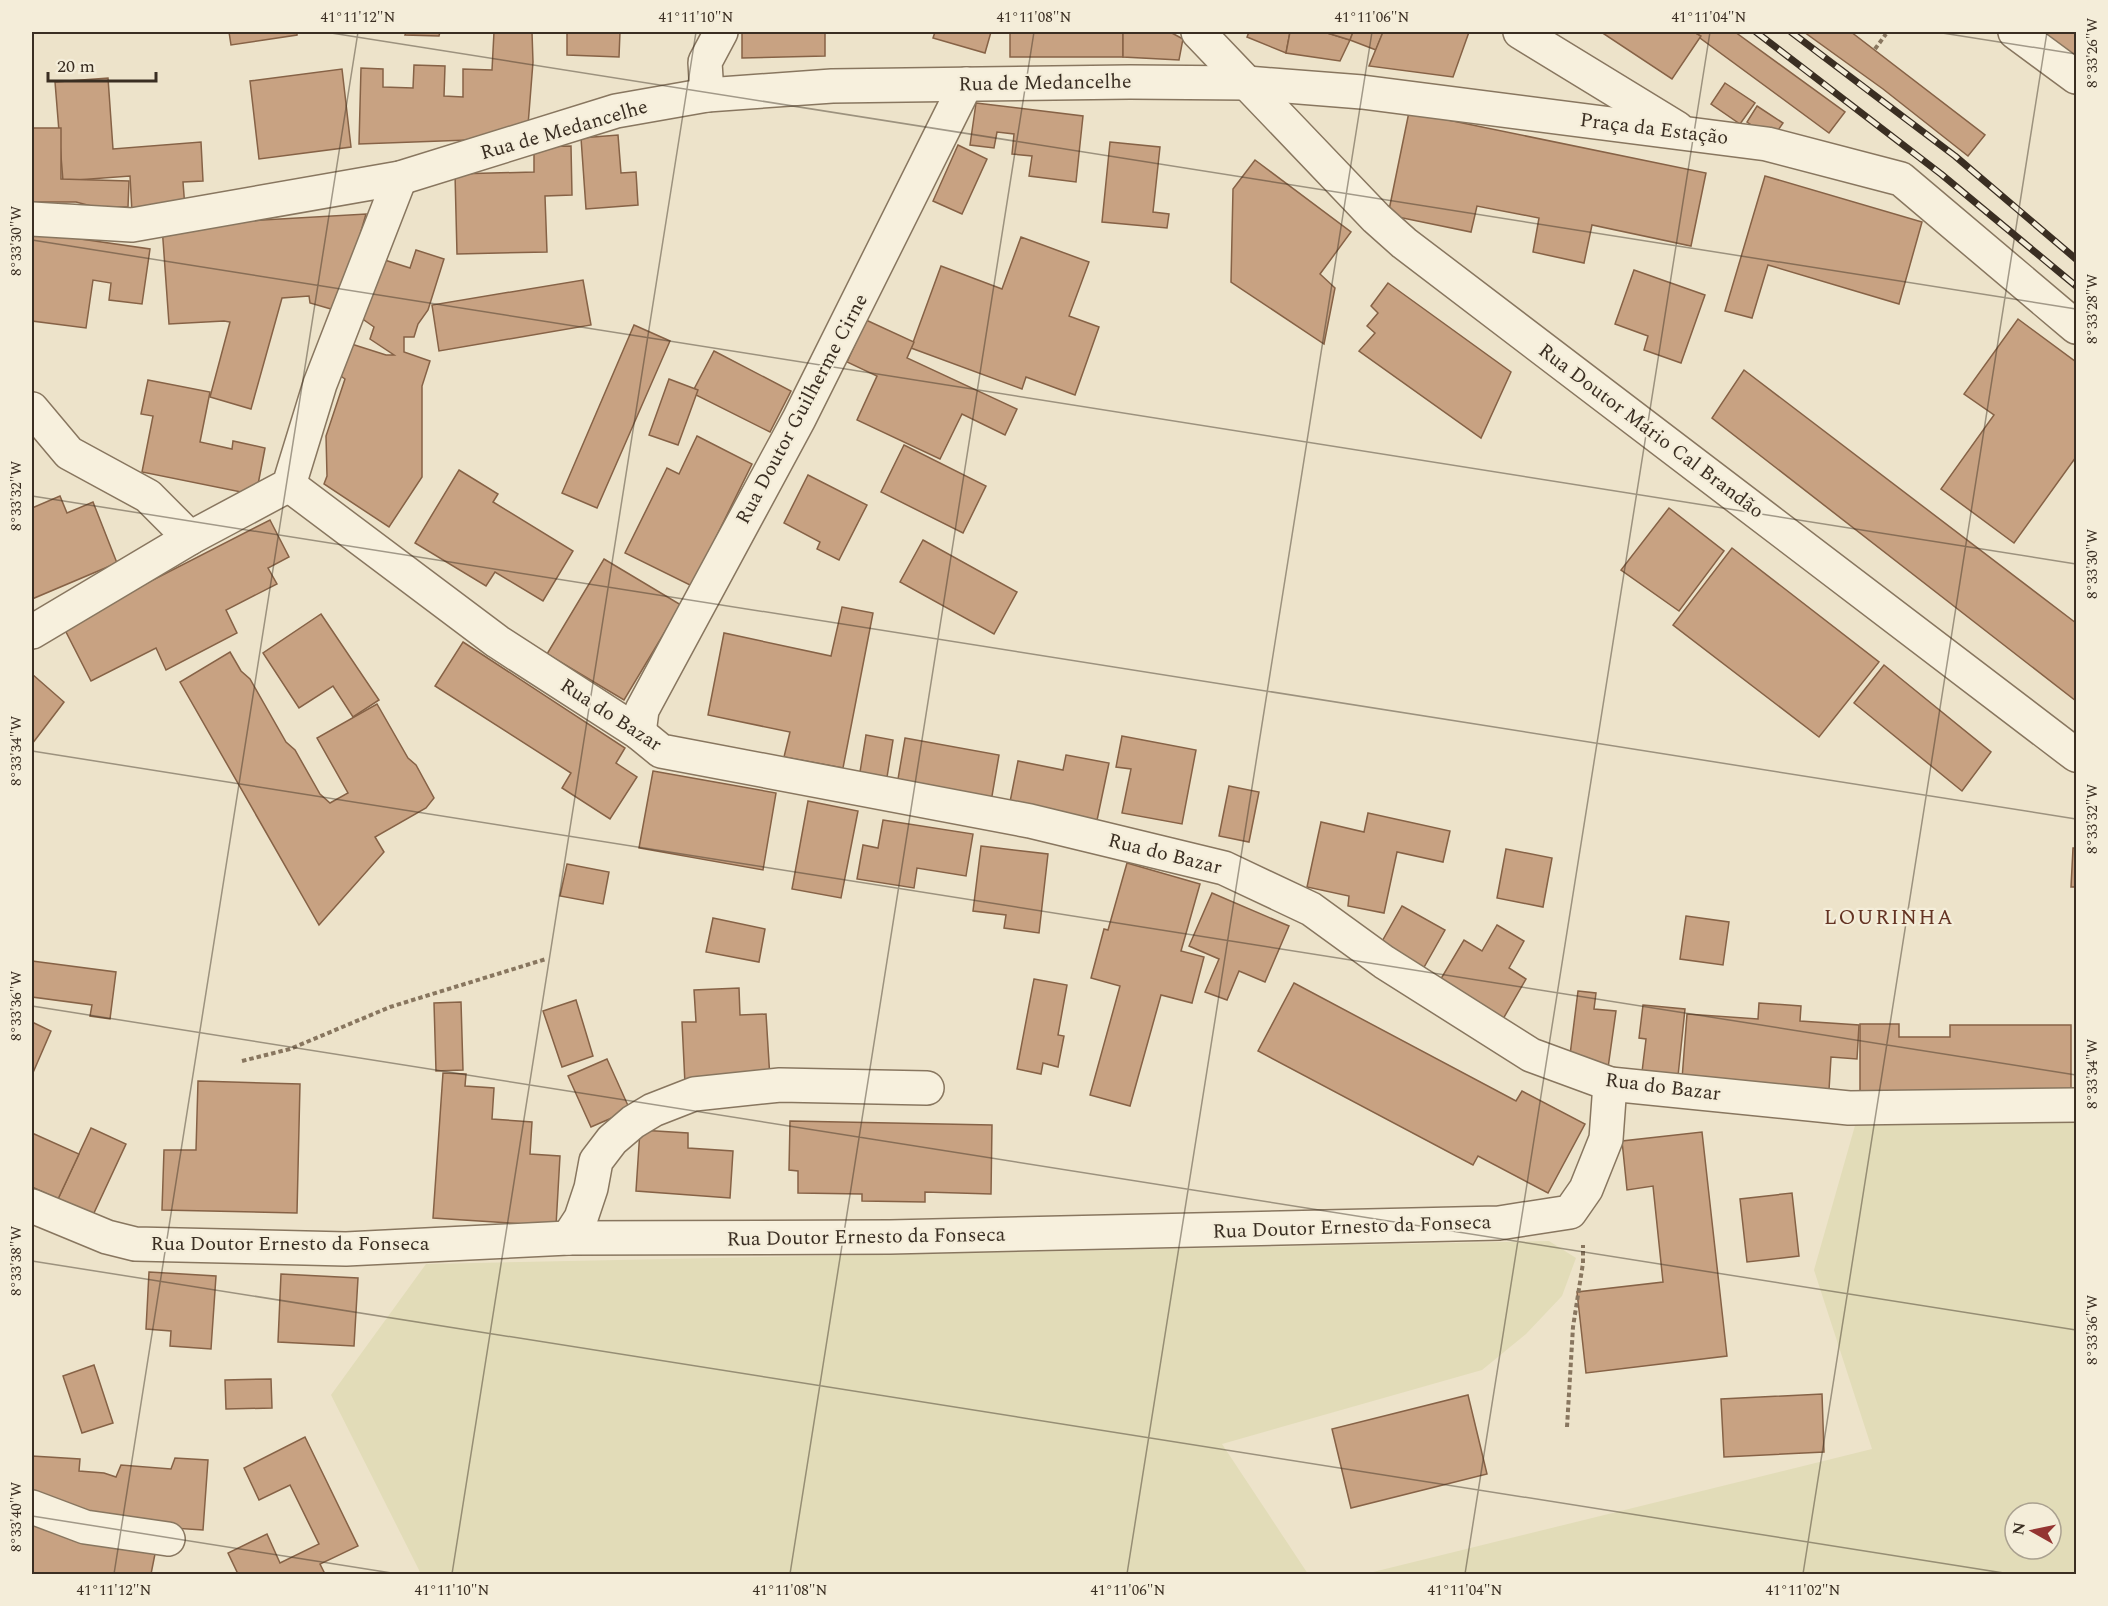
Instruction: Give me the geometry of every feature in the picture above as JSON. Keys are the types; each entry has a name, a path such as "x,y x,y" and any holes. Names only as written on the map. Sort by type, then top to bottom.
{"street":[{"path":"707,95 705,62 721,32"},
{"path":"1198,32 1247,83"},
{"path":"1520,32 1686,133"},
{"path":"2015,32 2076,77"},
{"name":"Rua de Medancelhe","path":"32,219 132,225 400,178 616,111 707,95 832,86 1130,82 1247,83"},
{"name":"Praça da Estação","path":"1247,83 1362,92 1767,144 1900,179 2076,327"},
{"name":"Rua Doutor Mário Cal Brandão","path":"1247,83 1376,218 1404,243 2076,755"},
{"name":"Rua Doutor Guilherme Cirne","path":"639,733 642,710 799,419 966,84"},
{"path":"32,632 190,538 289,485 320,384 400,178"},
{"path":"32,409 69,453 148,496 190,538"},
{"name":"Rua do Bazar","path":"289,485 498,642 639,733 661,751 1030,821 1224,868 1311,909 1384,962 1531,1055 1610,1084 1850,1108 2076,1105"},
{"path":"1570,1212 1586,1189 1606,1140 1610,1084"},
{"path":"568,1238 581,1218 591,1188 596,1161 612,1140 633,1122 653,1110 694,1094 780,1085 927,1088"},
{"name":"Rua Doutor Ernesto da Fonseca","path":"32,1206 107,1238 135,1244 346,1249 568,1238 890,1238 1281,1230 1499,1223 1570,1212"},
{"path":"32,1507 85,1527 168,1539"}],"path":[{"path":"1875,49 1886,34"},
{"path":"242,1061 291,1049 390,1007 546,959"},
{"path":"1567,1427 1573,1327 1583,1263 1582,1231 1570,1212"}],"shaded area":[{"path":"2076,1116 2076,1574 1365,1574 1872,1449 1814,1270 1856,1122"},
{"path":"1549,1241 1576,1258 1562,1296 1526,1334 1482,1370 1222,1444 1308,1574 421,1574 331,1395 426,1264"}],"building":[{"path":"229,32 297,32 297,35 231,45"},
{"path":"406,32 440,32 439,36 405,35"},
{"path":"494,32 532,32 533,62 527,138 359,144 361,68 383,69 383,87 413,88 414,65 445,66 444,96 463,97 463,69 492,70"},
{"path":"567,32 620,32 619,57 567,55"},
{"path":"742,32 825,33 825,56 742,58"},
{"path":"935,32 991,32 985,53 933,38"},
{"path":"1010,32 1123,32 1123,57 1010,57"},
{"path":"1123,32 1170,32 1183,39 1179,60 1123,57"},
{"path":"1249,32 1290,32 1286,53 1247,37"},
{"path":"1290,32 1324,32 1350,40 1340,61 1286,53"},
{"path":"1324,32 1353,32 1350,40"},
{"path":"1353,32 1383,32 1376,50 1350,40"},
{"path":"1383,32 1469,32 1453,77 1369,66"},
{"path":"1601,32 1694,32 1701,36 1672,79"},
{"path":"1694,32 1735,32 1845,112 1829,133"},
{"path":"1804,32 1851,32 1985,135 1968,156 1883,89"},
{"path":"2035,32 2076,32 2076,61"},
{"path":"342,69 351,147 259,159 250,81"},
{"path":"108,78 113,149 201,142 203,181 183,182 185,208 132,212 130,176 63,181 55,82"},
{"path":"1725,83 1755,103 1740,124 1711,104"},
{"path":"976,103 1083,116 1076,182 1029,176 1032,156 1012,154 1014,134 997,132 994,148 970,145"},
{"path":"1757,106 1783,123 1772,139 1747,122"},
{"path":"1409,112 1706,173 1691,246 1592,225 1584,263 1533,252 1539,218 1477,206 1471,232 1388,215"},
{"path":"32,128 61,128 61,179 129,181 128,207 95,207 76,202 32,202"},
{"path":"618,135 621,173 636,172 638,205 586,209 581,138"},
{"path":"1110,142 1160,147 1153,212 1169,214 1167,228 1102,222"},
{"path":"958,145 987,159 962,214 933,201"},
{"path":"571,146 572,195 545,196 547,252 457,254 455,174 534,172 534,147"},
{"path":"1255,160 1351,232 1320,274 1335,288 1324,344 1231,282 1233,189"},
{"path":"1765,176 1922,222 1899,304 1768,265 1752,318 1725,311"},
{"path":"366,214 338,311 310,303 309,296 282,298 251,409 210,397 230,322 169,324 162,226"},
{"path":"32,232 150,249 142,304 109,300 111,283 93,280 86,328 32,321"},
{"path":"1021,237 1089,262 1069,316 1099,327 1075,395 1026,377 1022,389 911,348 941,266 1002,289"},
{"path":"416,250 444,259 428,310 418,324 414,337 404,337 404,352 430,361 422,386 422,477 389,527 324,484 327,476 326,436 345,379 332,370 342,341 386,355 394,355 370,339 374,327 354,313 372,256 410,268"},
{"path":"1634,270 1705,295 1681,363 1644,350 1648,336 1615,324"},
{"path":"583,280 591,325 439,351 432,305"},
{"path":"1388,283 1511,372 1481,438 1359,351 1375,333 1367,326 1378,313 1371,306"},
{"path":"2018,319 2076,362 2076,457 2014,543 1941,489 1994,415 1964,394"},
{"path":"866,320 914,342 907,358 1017,409 1005,435 962,414 940,459 857,420 877,376 847,362"},
{"path":"634,325 670,341 597,508 562,493"},
{"path":"714,351 791,391 770,432 692,393"},
{"path":"1744,370 2076,623 2076,701 1712,418"},
{"path":"669,379 698,390 678,445 649,435"},
{"path":"148,380 210,392 200,442 232,449 233,441 265,448 256,495 142,472 153,416 141,414"},
{"path":"697,436 752,464 692,586 625,553 667,468 679,474"},
{"path":"904,445 986,486 963,533 881,492"},
{"path":"459,470 498,494 493,502 573,551 543,601 495,572 486,586 415,543"},
{"path":"808,475 867,505 839,560 817,549 820,542 784,523"},
{"path":"60,496 67,513 93,502 117,563 32,599 32,508"},
{"path":"1669,508 1724,551 1679,611 1621,570"},
{"path":"270,520 289,557 268,568 277,584 226,610 237,633 166,670 156,648 91,681 63,626"},
{"path":"923,540 1017,592 994,634 900,582"},
{"path":"1732,548 1879,662 1819,737 1673,625"},
{"path":"604,559 681,605 624,700 547,654"},
{"path":"842,607 873,613 843,768 784,757 790,732 708,715 724,633 831,656"},
{"path":"321,614 379,700 353,717 333,686 299,708 263,653"},
{"path":"463,642 625,748 616,763 637,777 610,819 562,788 571,773 435,686"},
{"path":"230,652 241,671 250,679 286,742 295,750 320,794 330,803 348,793 317,738 377,704 434,798 426,808 375,837 384,852 319,925 180,682"},
{"path":"1884,665 1991,752 1962,791 1854,703"},
{"path":"32,674 64,702 32,744"},
{"path":"866,735 893,740 887,777 860,772"},
{"path":"1122,736 1196,750 1182,824 1122,813 1131,769 1116,767"},
{"path":"905,738 999,755 991,802 897,785"},
{"path":"1066,755 1109,763 1096,825 1009,807 1018,761 1063,770"},
{"path":"653,771 776,793 763,870 639,848"},
{"path":"1229,786 1259,792 1249,842 1219,836"},
{"path":"808,801 858,811 841,898 792,889"},
{"path":"1368,813 1450,831 1443,862 1397,852 1384,913 1348,906 1349,896 1307,887 1321,822 1364,832"},
{"path":"883,820 973,834 966,876 917,868 914,888 857,879 863,845 878,848"},
{"path":"981,846 1048,854 1039,933 1004,928 1006,915 973,911"},
{"path":"2073,848 2076,848 2076,887 2071,887"},
{"path":"1506,849 1552,858 1543,907 1497,898"},
{"path":"1127,863 1200,884 1181,951 1204,957 1192,1003 1161,995 1130,1106 1090,1095 1120,986 1091,978 1104,929 1108,930"},
{"path":"567,864 609,872 603,904 560,896"},
{"path":"1212,893 1289,926 1265,982 1239,971 1227,1000 1205,992 1219,959 1189,946"},
{"path":"1402,906 1445,930 1423,969 1380,945"},
{"path":"1686,916 1729,922 1723,965 1680,959"},
{"path":"713,918 765,929 759,962 706,952"},
{"path":"1497,925 1524,941 1509,968 1526,979 1503,1019 1439,982 1464,940 1482,951"},
{"path":"32,961 116,972 110,1019 90,1016 92,1005 32,997"},
{"path":"1034,979 1067,985 1058,1035 1064,1036 1058,1067 1043,1063 1041,1074 1017,1069"},
{"path":"1294,983 1516,1101 1522,1091 1585,1124 1548,1193 1478,1156 1473,1165 1258,1051"},
{"path":"739,988 740,1015 766,1014 770,1079 685,1084 682,1022 696,1022 694,990"},
{"path":"1578,991 1596,993 1594,1009 1616,1011 1608,1068 1569,1063"},
{"path":"576,1000 593,1056 562,1067 543,1011"},
{"path":"461,1002 463,1070 436,1071 434,1003"},
{"path":"1759,1003 1801,1006 1800,1021 1859,1025 1857,1059 1831,1057 1829,1090 1682,1079 1687,1014 1758,1019"},
{"path":"1643,1005 1685,1009 1678,1076 1642,1072 1646,1039 1639,1038"},
{"path":"32,1022 51,1031 32,1075"},
{"path":"1860,1024 1899,1024 1899,1037 1950,1037 1950,1025 2071,1025 2071,1097 1860,1097"},
{"path":"607,1059 630,1110 591,1127 568,1076"},
{"path":"443,1073 466,1074 465,1086 494,1088 492,1119 532,1122 530,1154 560,1156 556,1226 433,1218"},
{"path":"198,1081 300,1084 297,1213 162,1210 164,1150 196,1150"},
{"path":"790,1121 992,1125 991,1194 925,1192 925,1202 862,1201 862,1194 798,1193 798,1171 789,1170"},
{"path":"91,1128 126,1144 93,1215 58,1199"},
{"path":"640,1130 688,1133 688,1148 733,1151 730,1198 636,1191"},
{"path":"1702,1132 1727,1356 1586,1373 1577,1292 1663,1282 1653,1186 1627,1190 1622,1141"},
{"path":"32,1133 79,1154 58,1199 32,1187"},
{"path":"1792,1193 1799,1256 1747,1262 1740,1199"},
{"path":"149,1272 216,1276 211,1349 170,1346 171,1331 146,1329"},
{"path":"281,1274 358,1278 354,1346 278,1342"},
{"path":"94,1365 113,1423 82,1433 63,1376"},
{"path":"271,1379 272,1408 226,1409 225,1380"},
{"path":"1822,1394 1824,1452 1724,1457 1721,1399"},
{"path":"1468,1395 1487,1474 1351,1508 1332,1429"},
{"path":"305,1437 358,1546 320,1564 325,1574 238,1574 228,1553 267,1534 280,1563 319,1544 290,1485 259,1500 244,1468"},
{"path":"32,1456 80,1459 79,1471 104,1473 116,1477 121,1465 171,1469 175,1458 208,1460 203,1530 96,1523 32,1498"},
{"path":"32,1524 156,1549 151,1574 32,1574"}],"railway":[{"path":"1756,32 1941,174 2076,286"},
{"path":"1791,32 1955,156 2076,259"}],"district":[{"name":"LOURINHA","path":"1889,918"}]}
